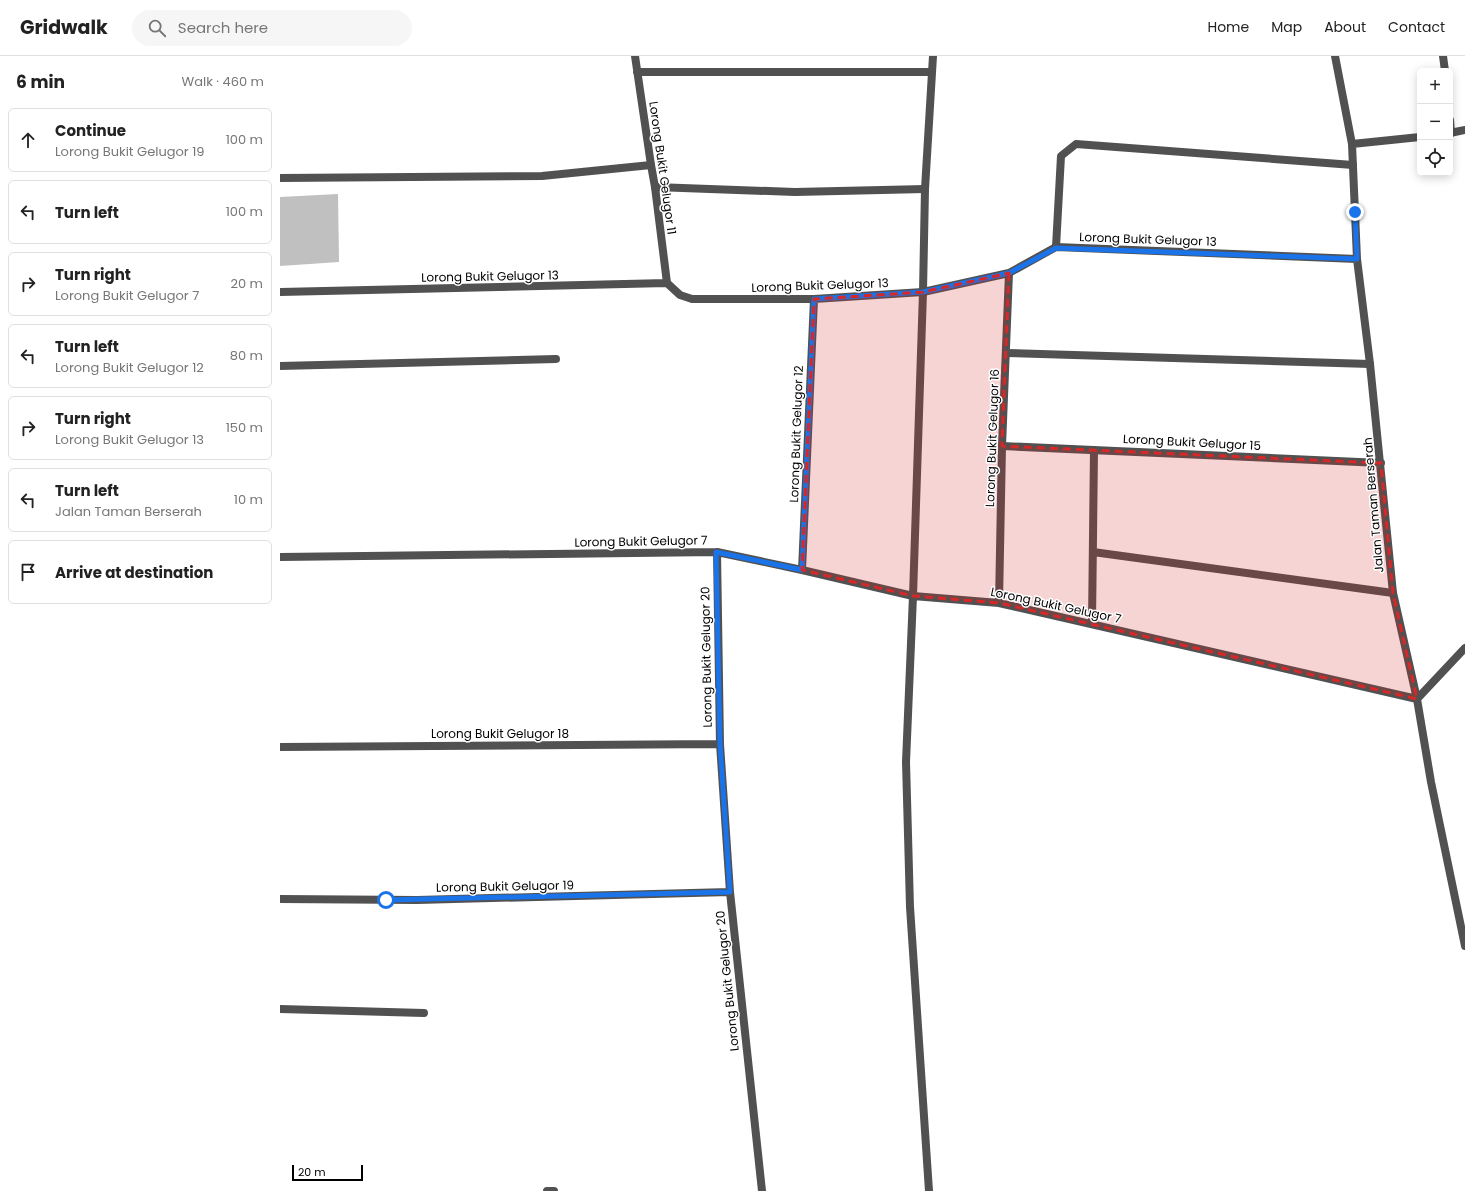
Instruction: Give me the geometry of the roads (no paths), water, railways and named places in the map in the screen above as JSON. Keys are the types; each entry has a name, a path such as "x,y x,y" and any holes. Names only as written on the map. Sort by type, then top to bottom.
{"street":[{"name":"Lorong Bukit Gelugor 11","path":"635,56 651,165 656,187 667,283"},
{"path":"929,1191 910,907 906,770 923,292 925,189 933,56"},
{"name":"Jalan Taman Berserah","path":"1335,56 1352,144 1357,259 1381,463 1393,593 1417,699 1431,782 1465,946"},
{"path":"1443,56 1445,68"},
{"path":"637,72 932,72"},
{"path":"1453,133 1465,130"},
{"path":"1352,144 1417,137"},
{"path":"1056,248 1061,156 1076,144 1353,165"},
{"path":"280,178 542,176 651,165"},
{"path":"656,187 795,192 925,189"},
{"name":"Lorong Bukit Gelugor 13","path":"280,292 667,283 680,295 692,299 814,299 923,292 1009,273 1056,248 1357,259"},
{"name":"Lorong Bukit Gelugor 16","path":"999,603 1002,446 1009,273"},
{"name":"Lorong Bukit Gelugor 12","path":"802,570 814,299"},
{"path":"1006,353 1370,364"},
{"path":"280,366 556,359"},
{"name":"Lorong Bukit Gelugor 15","path":"1002,446 1381,463"},
{"path":"1092,624 1094,450"},
{"name":"Lorong Bukit Gelugor 7","path":"280,557 716,552 913,596 999,603 1417,699"},
{"name":"Lorong Bukit Gelugor 20","path":"716,552 720,744 730,892 762,1191"},
{"path":"1093,552 1393,593"},
{"path":"1417,699 1465,648"},
{"name":"Lorong Bukit Gelugor 18","path":"280,747 720,744"},
{"name":"Lorong Bukit Gelugor 19","path":"280,900 416,900 730,892"},
{"path":"280,1009 424,1013"},
{"path":"547,1191 554,1191"}]}
